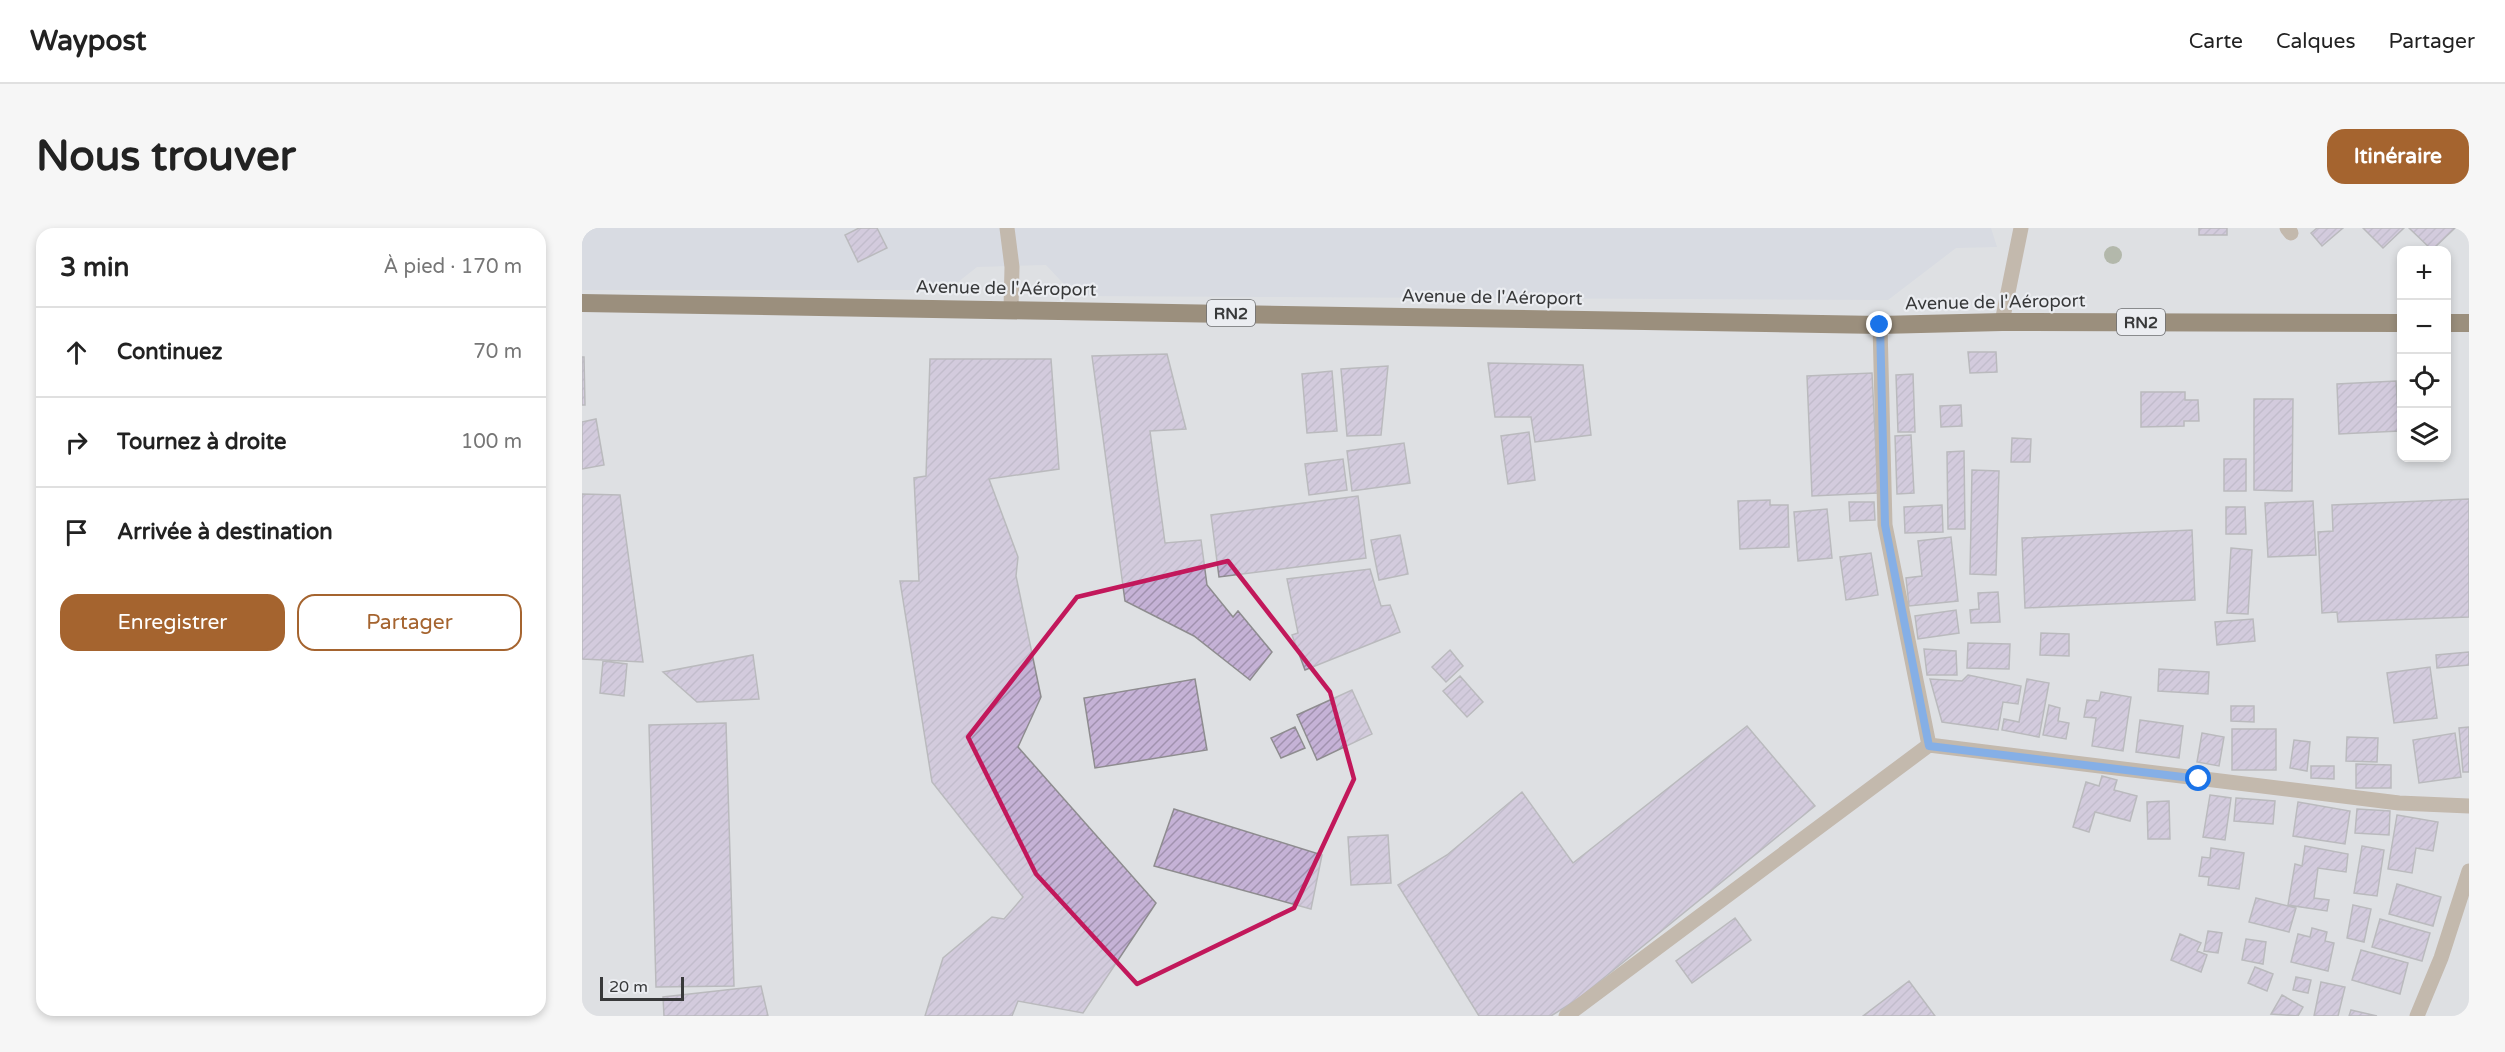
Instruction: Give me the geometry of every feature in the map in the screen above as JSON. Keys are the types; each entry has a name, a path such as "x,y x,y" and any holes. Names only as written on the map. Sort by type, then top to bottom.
{"highway":[{"name":"Avenue de l'Aéroport","path":"582,303 1880,325 2002,322 2397,323"},
{"path":"2451,323 2469,324"}],"street":[{"path":"1007,228 1012,267 1011,309"},
{"path":"2002,322 2021,228"},
{"path":"1880,325 1885,525 1929,746"},
{"path":"1566,1016 1929,746 2399,803 2469,806"},
{"path":"2417,1016 2441,958 2469,871"}],"highlighted area":[{"path":"1228,561 1330,692 1354,779 1294,908 1137,984 1036,874 968,737 1077,597"}],"shaded area":[{"path":"582,228 1991,228 1997,247 1956,248 1888,300 1075,296 1046,265 977,267 948,290 582,290"}],"building":[{"path":"859,228 877,228 887,248 858,262 845,235"},
{"path":"2199,228 2227,228 2227,235 2199,235"},
{"path":"2317,228 2343,228 2322,246 2311,233"},
{"path":"2363,228 2404,228 2383,248"},
{"path":"2409,228 2455,228 2436,246 2428,246"},
{"path":"1968,352 1996,352 1997,372 1970,373"},
{"path":"1167,354 1186,429 1150,431 1165,543 1201,540 1207,585 1233,617 1238,611 1272,652 1250,680 1194,636 1125,601 1092,356"},
{"path":"582,357 584,357 585,405 582,405"},
{"path":"930,359 1051,359 1059,469 989,479 1018,557 1016,576 1041,697 1018,747 1156,903 1083,1013 1018,1001 1012,1016 925,1016 943,958 992,917 1004,919 1023,897 932,782 900,581 919,581 914,478 926,476"},
{"path":"1488,363 1583,365 1591,435 1535,442 1531,417 1495,417"},
{"path":"1388,366 1381,435 1347,436 1341,369"},
{"path":"1332,371 1337,431 1307,433 1302,374"},
{"path":"1872,373 1878,493 1812,496 1807,376"},
{"path":"1913,374 1915,432 1898,432 1896,375"},
{"path":"2396,381 2397,431 2339,434 2337,384"},
{"path":"2141,392 2185,392 2185,400 2198,400 2199,421 2184,421 2184,426 2141,427"},
{"path":"2254,399 2293,399 2292,491 2254,490"},
{"path":"1961,405 1962,426 1941,427 1940,406"},
{"path":"596,419 604,465 582,469 582,422"},
{"path":"1529,432 1535,480 1508,484 1501,436"},
{"path":"1911,435 1914,493 1897,494 1895,436"},
{"path":"2012,438 2031,439 2030,462 2011,462"},
{"path":"1404,443 1410,483 1352,491 1347,451"},
{"path":"1964,451 1965,529 1948,529 1947,452"},
{"path":"1343,459 1347,490 1309,495 1305,464"},
{"path":"2224,459 2246,459 2246,491 2224,491"},
{"path":"1972,470 1999,471 1996,575 1970,574"},
{"path":"582,494 620,495 643,662 582,659"},
{"path":"1358,496 1366,558 1219,577 1211,515"},
{"path":"2469,499 2469,617 2338,622 2337,612 2322,613 2318,532 2333,531 2332,505"},
{"path":"1770,500 1770,505 1788,505 1789,547 1740,549 1738,501"},
{"path":"2313,501 2316,555 2268,557 2265,503"},
{"path":"1849,502 1874,502 1875,520 1850,521"},
{"path":"1942,505 1943,532 1905,533 1904,507"},
{"path":"2226,507 2245,507 2246,534 2226,534"},
{"path":"1827,509 1832,558 1798,561 1794,512"},
{"path":"2192,530 2195,600 2025,608 2022,538"},
{"path":"1400,535 1408,574 1379,580 1371,540"},
{"path":"1951,537 1958,601 1909,606 1906,578 1922,576 1918,541"},
{"path":"2231,548 2252,550 2248,614 2227,613"},
{"path":"1871,553 1878,595 1846,600 1840,557"},
{"path":"1370,569 1381,606 1390,605 1400,632 1305,670 1292,635 1298,633 1287,579"},
{"path":"1998,592 2000,622 1971,623 1970,610 1979,609 1978,593"},
{"path":"1956,610 1959,633 1918,639 1915,616"},
{"path":"2253,619 2255,641 2217,645 2215,622"},
{"path":"2041,633 2069,634 2069,656 2040,655"},
{"path":"1968,643 2010,644 2009,669 1967,668"},
{"path":"1924,649 1956,651 1957,675 1927,675"},
{"path":"1450,650 1463,666 1446,682 1432,667"},
{"path":"2469,652 2469,665 2437,668 2436,655"},
{"path":"753,655 759,699 697,702 663,672"},
{"path":"603,661 627,664 624,696 600,693"},
{"path":"2430,667 2437,718 2394,723 2387,673"},
{"path":"2159,669 2209,672 2208,694 2158,691"},
{"path":"1968,675 2021,686 2018,704 2003,702 1998,730 1942,722 1930,679 1962,681"},
{"path":"1460,676 1483,702 1467,717 1443,691"},
{"path":"1195,679 1207,750 1095,768 1084,698"},
{"path":"2027,679 2049,683 2039,737 2002,730 2004,719 2019,722"},
{"path":"1352,690 1372,734 1317,760 1297,715"},
{"path":"2101,692 2131,697 2123,751 2092,746 2096,718 2084,717 2087,700 2099,701"},
{"path":"2049,705 2060,708 2058,721 2069,723 2066,739 2043,735"},
{"path":"2231,706 2254,706 2254,722 2231,721"},
{"path":"2140,720 2183,726 2179,758 2136,752"},
{"path":"726,723 734,986 656,987 649,725"},
{"path":"1747,726 1815,806 1578,999 1551,1016 1479,1016 1398,885 1447,855 1522,792 1573,863"},
{"path":"1295,727 1305,748 1281,758 1271,738"},
{"path":"2469,727 2469,772 2463,772 2459,728"},
{"path":"2232,729 2276,729 2276,770 2232,770"},
{"path":"2202,733 2224,737 2219,766 2197,762"},
{"path":"2455,733 2461,777 2419,783 2413,740"},
{"path":"2347,737 2378,738 2377,762 2346,761"},
{"path":"2294,740 2310,742 2307,771 2290,768"},
{"path":"2356,764 2391,765 2391,788 2356,788"},
{"path":"2311,766 2334,766 2334,779 2311,778"},
{"path":"2102,776 2117,780 2114,790 2137,796 2130,821 2095,812 2089,832 2073,827 2086,782 2099,786"},
{"path":"2210,795 2231,798 2225,840 2203,837"},
{"path":"2236,798 2275,801 2273,824 2234,821"},
{"path":"2169,801 2170,839 2148,839 2147,802"},
{"path":"2298,802 2350,811 2345,844 2293,836"},
{"path":"1174,809 1322,855 1311,909 1154,866"},
{"path":"2357,809 2390,811 2389,835 2355,833"},
{"path":"2397,815 2438,822 2433,851 2416,848 2412,873 2388,869"},
{"path":"1388,835 1391,883 1351,885 1348,837"},
{"path":"2305,846 2348,854 2346,872 2318,868 2314,898 2329,900 2327,911 2288,905 2295,864 2302,866"},
{"path":"2362,846 2384,850 2377,896 2354,893"},
{"path":"2211,848 2244,853 2239,889 2208,885 2209,877 2199,876 2202,857 2210,858"},
{"path":"2397,884 2441,897 2433,926 2389,914"},
{"path":"2256,898 2296,908 2289,932 2249,922"},
{"path":"2353,905 2371,909 2364,942 2347,938"},
{"path":"1735,918 1751,940 1692,983 1676,961"},
{"path":"2380,919 2430,933 2422,961 2372,947"},
{"path":"2312,928 2327,932 2325,941 2334,943 2328,971 2291,962 2298,934 2310,937"},
{"path":"2208,931 2222,933 2218,953 2204,951"},
{"path":"2180,934 2201,943 2197,951 2207,955 2201,972 2171,960"},
{"path":"2246,939 2266,942 2263,964 2242,960"},
{"path":"2361,950 2408,963 2400,994 2352,980"},
{"path":"2255,967 2273,974 2267,991 2248,983"},
{"path":"2296,977 2311,980 2308,993 2293,990"},
{"path":"1909,981 1935,1016 1863,1016"},
{"path":"2321,982 2345,987 2338,1016 2314,1016"},
{"path":"761,986 768,1016 664,1016 663,997"},
{"path":"2282,995 2303,1007 2298,1016 2271,1014"},
{"path":"2351,1010 2377,1016 2349,1016"}],"route":[{"path":"1880,325 1885,525 1929,746 2199,779"}]}
